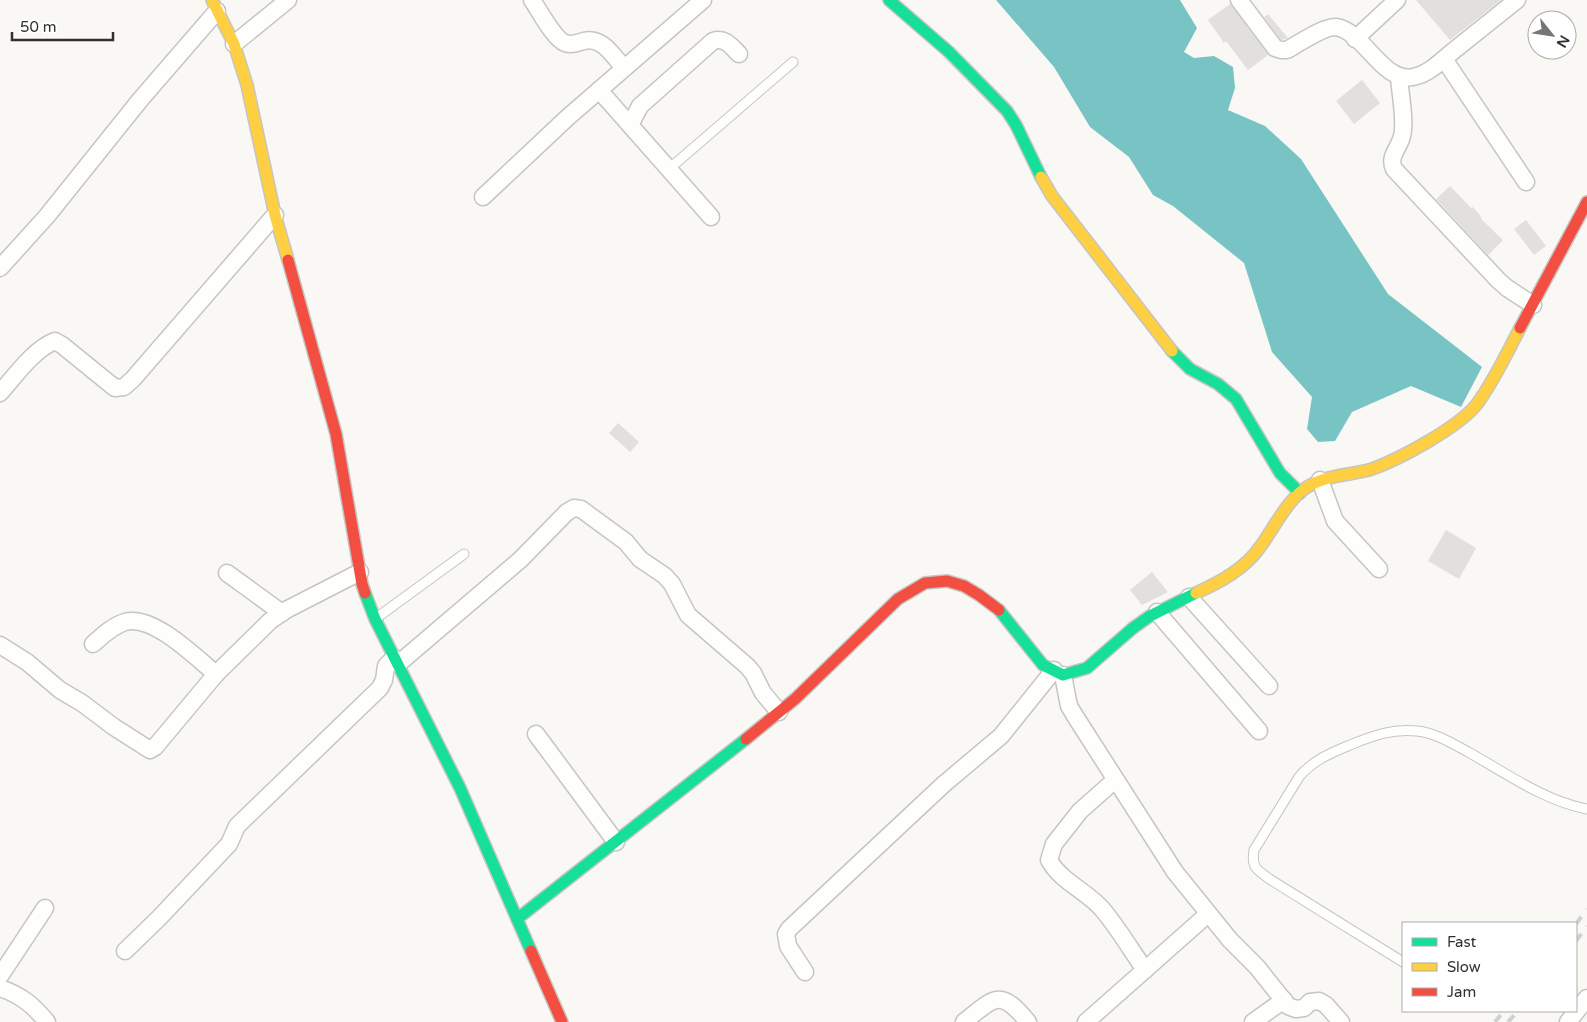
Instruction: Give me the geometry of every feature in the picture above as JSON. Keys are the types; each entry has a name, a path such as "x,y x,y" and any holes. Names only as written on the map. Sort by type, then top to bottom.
{"street":[{"path":"234,44 288,0"},
{"path":"532,0 556,36 564,43 573,44 587,40 601,43 624,68"},
{"path":"483,197 599,90 703,0"},
{"path":"889,0 949,52 1007,110 1034,165 1052,196 1091,248 1176,356 1190,369 1218,384 1236,399 1280,473 1300,493"},
{"path":"1239,0 1275,48 1287,50 1327,28 1336,27 1355,39 1390,72 1399,77 1412,78 1423,74 1444,59 1517,0"},
{"path":"1355,39 1397,0"},
{"path":"0,268 48,216 215,5 234,44 247,85 275,215 336,434 362,584 375,619 460,788 562,1022"},
{"path":"630,125 640,106 713,41 719,38 724,39 739,54"},
{"path":"1444,59 1526,182"},
{"path":"1399,77 1403,127 1402,137 1392,155 1391,163 1394,169 1498,280 1533,305"},
{"path":"599,90 711,217"},
{"path":"517,919 779,712 898,599 926,583 947,581 964,586 980,595 1002,613 1043,665 1059,673 1087,668 1133,628 1157,612 1224,579 1247,561 1268,538 1292,500 1300,493 1320,480 1338,475 1362,472 1383,465 1439,435 1463,419 1477,404 1496,373 1587,202"},
{"path":"0,393 38,351 55,341 115,388 124,387 275,215"},
{"path":"1320,480 1335,521 1379,569"},
{"path":"125,951 159,918 228,844 238,826 383,685 386,666 396,661 501,577 567,512 574,508 581,509 626,542 640,559 665,576 672,584 688,615 747,666 753,673 763,693 779,712"},
{"path":"0,645 26,662 60,690 150,750 155,747 216,674 270,621 282,612 360,572"},
{"path":"227,573 282,612"},
{"path":"1189,597 1269,686"},
{"path":"1157,612 1259,731"},
{"path":"93,644 114,627 124,622 134,620 145,622 161,630 216,674"},
{"path":"1059,673 1074,716 1175,872 1208,914 1257,967 1288,1006 1296,1009 1304,1008 1310,1002 1319,1001 1326,1005 1341,1022"},
{"path":"804,972 788,946 786,934 789,929 944,784 1001,736 1059,673"},
{"path":"536,734 616,842"},
{"path":"1115,780 1080,811 1054,844 1049,860 1052,866 1066,880 1103,910 1145,970"},
{"path":"0,976 46,908"},
{"path":"1086,1022 1208,914"},
{"path":"0,988 26,1000 47,1022"},
{"path":"1577,1011 1587,998"},
{"path":"964,1022 990,1001 998,999 1008,1001 1028,1022"},
{"path":"1253,1022 1284,1000"},
{"path":"1568,1022 1576,1012"}],"lane":[{"path":"669,169 792,62"},
{"path":"375,619 464,554"},
{"path":"1402,961 1256,869 1252,860 1254,850 1299,777 1308,766 1323,757 1373,735 1394,731 1418,731 1440,737 1545,795 1572,806 1587,809"}],"water":[{"path":"996,0 1180,0 1197,28 1184,52 1194,58 1214,56 1233,67 1235,88 1228,110 1265,126 1301,159 1388,294 1482,367 1461,407 1411,386 1352,412 1335,441 1318,442 1307,429 1312,397 1272,352 1244,263 1173,206 1153,195 1129,157 1090,127 1054,67"}],"building":[{"path":"1416,0 1501,0 1450,40"},
{"path":"1230,4 1268,55 1248,70 1226,41 1224,43 1208,20"},
{"path":"1268,14 1288,38 1281,40 1264,17"},
{"path":"1362,80 1380,103 1354,124 1336,101"},
{"path":"1450,186 1471,208 1473,207 1481,219 1503,240 1488,255 1436,199"},
{"path":"1526,220 1546,246 1534,255 1514,229"},
{"path":"618,423 639,442 630,452 609,433"},
{"path":"1446,530 1476,548 1459,579 1428,561"},
{"path":"1152,572 1168,592 1142,605 1130,590"}],"railway":[{"path":"1577,923 1587,909"},
{"path":"1577,940 1587,926"},
{"path":"1495,1022 1503,1012"},
{"path":"1508,1022 1517,1012"}],"traffic: fast":[{"path":"889,0 949,52 1007,111 1016,125 1041,177"},
{"path":"1172,351 1190,369 1218,384 1236,399 1280,473 1300,493"},
{"path":"365,593 375,619 460,788 531,951"},
{"path":"999,610 1043,665 1063,675 1087,668 1133,628 1150,616 1196,593"},
{"path":"517,919 746,739"}],"traffic: slow":[{"path":"212,0 234,44 247,85 275,215 288,260"},
{"path":"1041,177 1052,196 1172,351"},
{"path":"1196,593 1223,579 1247,562 1260,547 1285,509 1303,490 1328,478 1372,469 1384,464 1413,450 1457,422 1477,404 1500,367 1520,328"}],"traffic: jam":[{"path":"1520,328 1587,202"},
{"path":"288,260 336,434 365,593"},
{"path":"746,739 795,699 898,599 925,583 947,581 964,586 999,610"},
{"path":"531,951 562,1022"}]}
